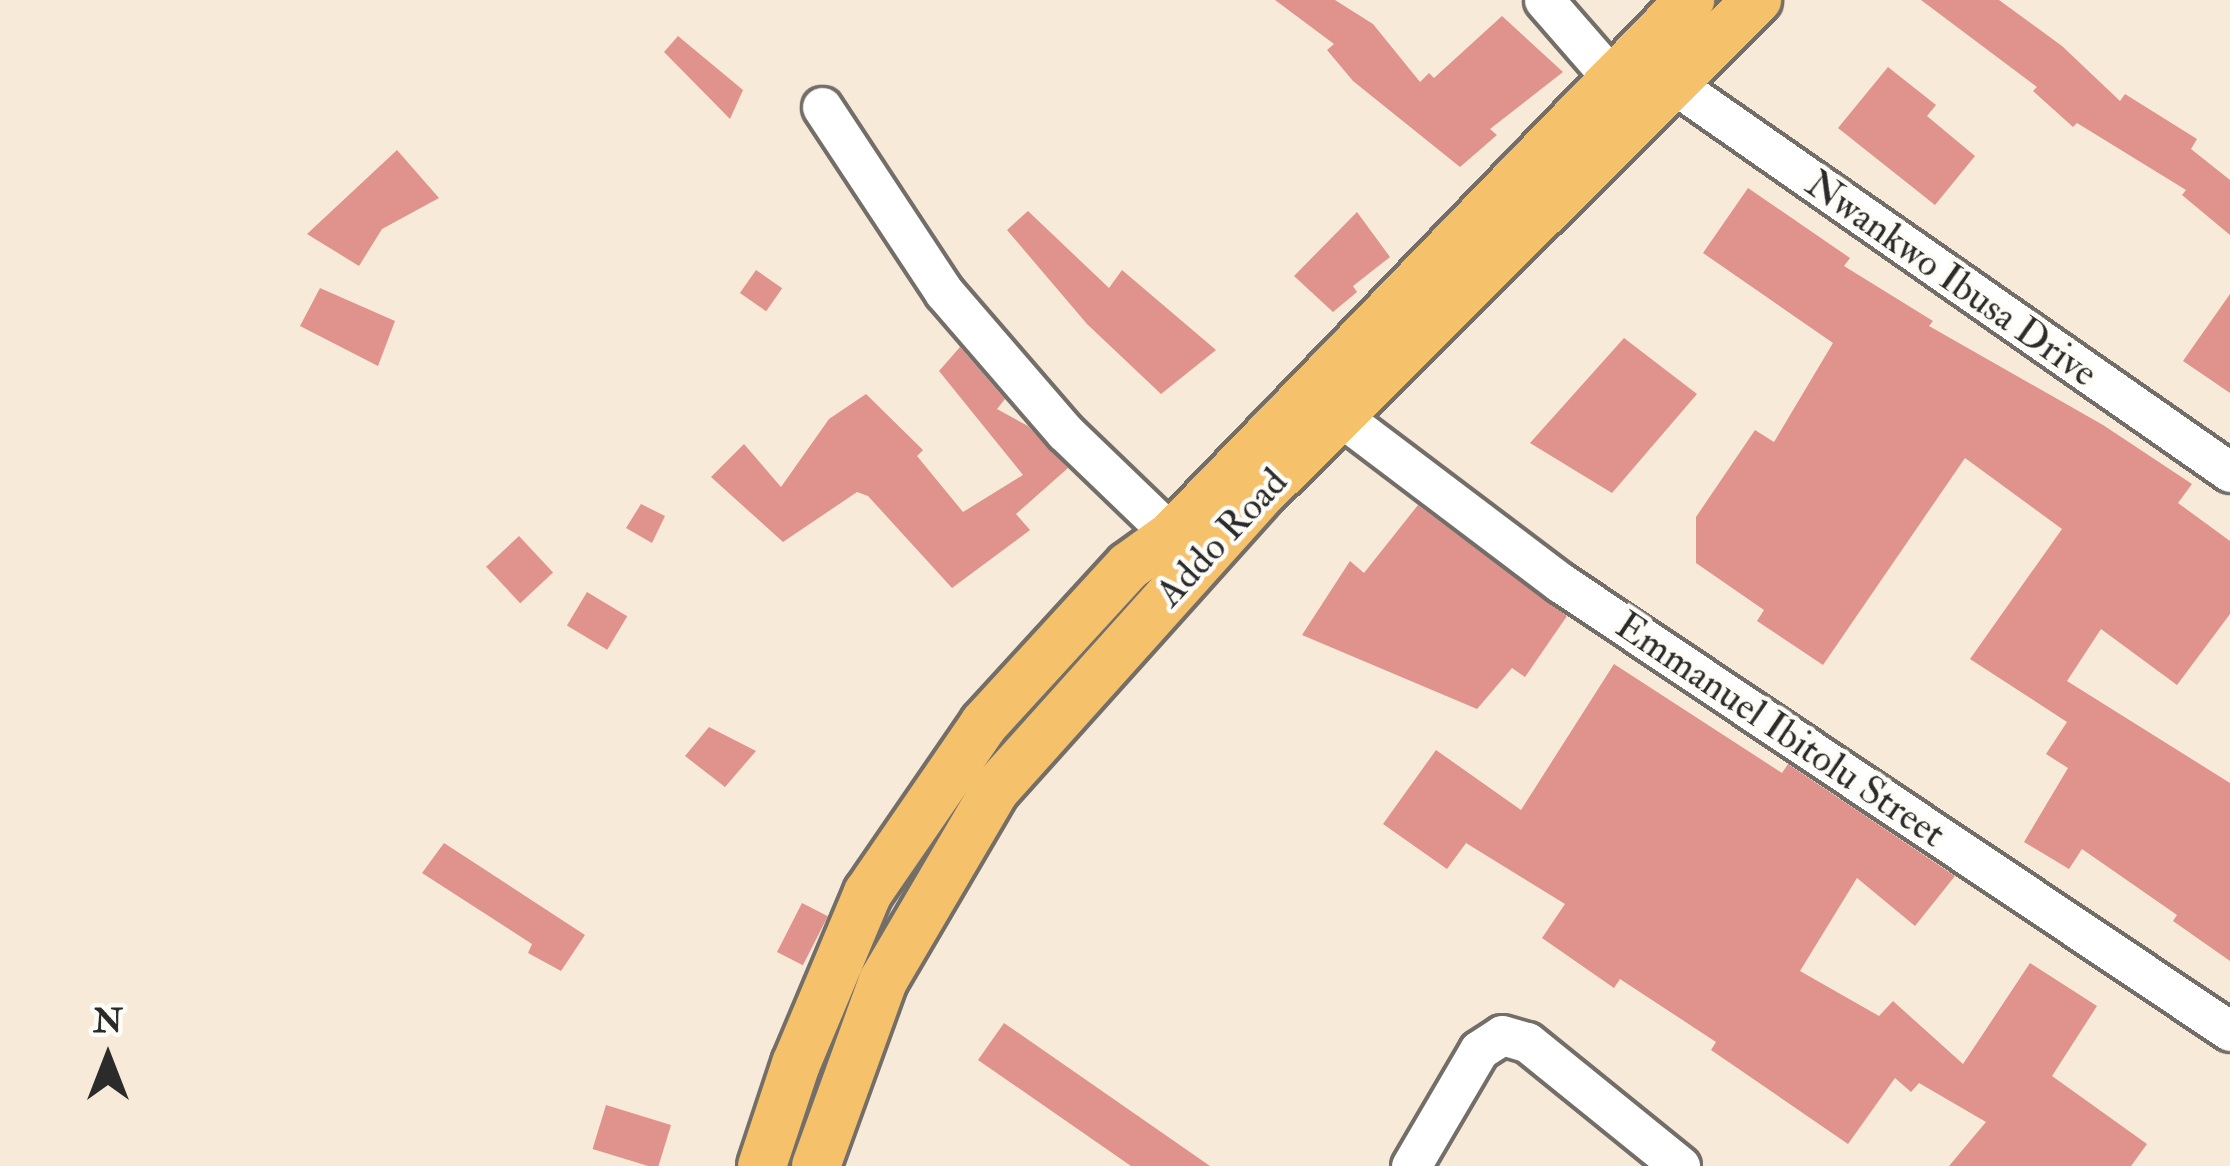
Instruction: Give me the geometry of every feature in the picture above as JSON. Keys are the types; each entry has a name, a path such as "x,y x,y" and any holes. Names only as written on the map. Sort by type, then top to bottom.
{"main road":[{"name":"Addo Road","path":"762,1166 796,1064 868,893 944,776 1129,566 1172,535 1690,0"},
{"name":"Addo Road","path":"816,1166 883,982 995,790 1257,498 1757,0"}],"street":[{"path":"1544,0 1613,80"},
{"name":"Nwankwo Ibusa Drive","path":"1674,84 2230,472"},
{"path":"822,107 944,292 1064,432 1172,535"},
{"name":"Emmanuel Ibitolu Street","path":"1340,416 1561,583 2230,1031"},
{"path":"1411,1166 1479,1050 1502,1035 1526,1042 1680,1166"}],"building":[{"path":"1275,0 1335,0 1373,24 1420,82 1429,73 1434,78 1502,16 1563,72 1490,129 1497,135 1460,167 1353,81 1327,50 1334,44"},
{"path":"1921,0 1999,0 2062,46 2120,101 2125,94 2197,139 2191,149 2230,180 2230,235 2182,195 2186,190 2077,123 2073,127 2033,91 2037,87"},
{"path":"678,36 743,90 730,119 664,52"},
{"path":"1888,67 1936,105 1927,116 1975,156 1935,205 1838,128"},
{"path":"397,150 439,198 382,229 359,266 307,234"},
{"path":"1748,188 1850,258 1844,266 1933,321 1929,326 2103,425 2192,484 2178,503 2230,541 2230,614 2177,685 2101,629 2067,681 2230,783 2230,961 2173,921 2177,915 2082,849 2069,869 2024,842 2068,768 2046,754 2067,722 1970,659 2062,529 1965,458 1823,665 1757,621 1764,610 1696,563 1696,517 1755,430 1774,442 1833,343 1703,253"},
{"path":"1028,211 1109,288 1122,270 1216,350 1161,394 1087,324 1007,230"},
{"path":"1357,212 1390,257 1353,286 1357,292 1333,312 1294,276"},
{"path":"756,270 782,288 766,311 740,293"},
{"path":"320,288 395,321 378,366 300,326"},
{"path":"2230,294 2230,393 2183,361"},
{"path":"1624,338 1697,394 1612,493 1530,443"},
{"path":"960,347 1005,399 997,409 1028,426 1068,468 1016,514 1030,530 952,588 868,496 857,492 783,542 711,477 744,444 781,487 829,419 866,394 923,450 917,456 963,512 1023,475 939,371"},
{"path":"641,504 665,516 652,543 626,528"},
{"path":"1418,505 1567,616 1525,677 1512,668 1477,709 1302,635 1350,561 1364,573"},
{"path":"519,536 553,573 520,603 486,567"},
{"path":"587,592 627,616 607,650 567,625"},
{"path":"1614,664 1782,773 1788,764 1955,876 1915,926 1857,878 1800,971 1879,1016 1893,1001 1963,1064 2030,963 2097,1006 2052,1076 2147,1144 2131,1166 1949,1166 1986,1122 1919,1083 1911,1092 1895,1078 1848,1144 1711,1050 1716,1042 1620,979 1614,988 1542,938 1565,904 1466,843 1447,869 1383,824 1436,750 1521,810"},
{"path":"709,727 756,751 725,787 685,756"},
{"path":"444,843 585,935 561,971 528,953 532,944 422,873"},
{"path":"802,903 828,916 803,965 777,952"},
{"path":"1004,1023 1210,1166 1131,1166 978,1060"},
{"path":"606,1105 671,1125 658,1166 593,1149"}]}
